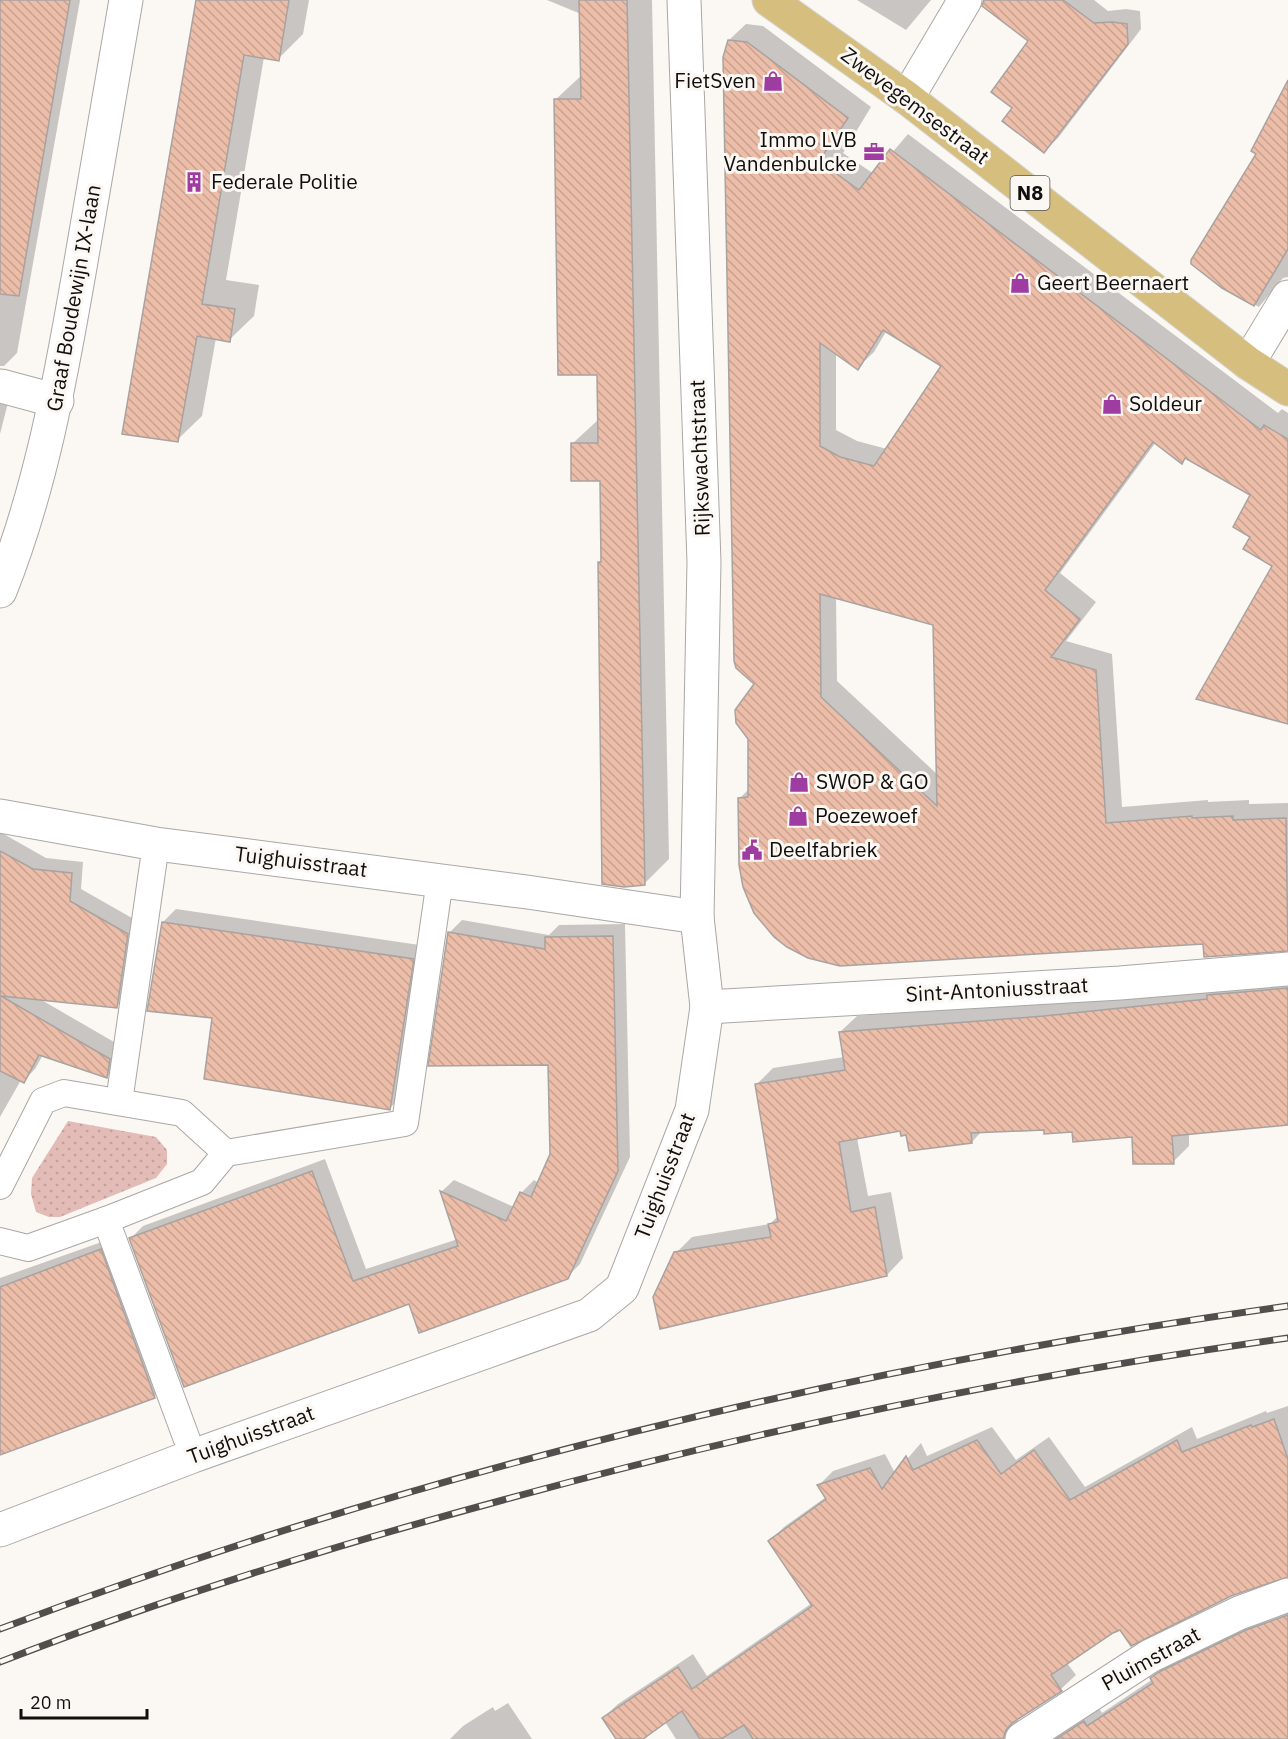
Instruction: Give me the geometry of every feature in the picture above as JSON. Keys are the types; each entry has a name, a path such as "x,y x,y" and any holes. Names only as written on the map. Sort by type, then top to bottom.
{"main road":[{"name":"Zwevegemsestraat","path":"770,0 907,98 1248,363 1288,389"}],"street":[{"name":"Graaf Boudewijn IX-laan","path":"0,591 17,548 39,477 57,400 126,0"},
{"name":"Rijkswachtstraat","path":"684,0 704,562 697,917"},
{"path":"907,98 965,0"},
{"path":"1248,363 1288,297"},
{"path":"1,386 57,400"},
{"name":"Tuighuisstraat","path":"0,816 156,844 440,880 697,917 707,1007 692,1110 622,1288 589,1315 194,1456 0,1530"},
{"name":"Sint-Antoniusstraat","path":"707,1007 1120,983 1288,969"},
{"name":"Pluimstraat","path":"1022,1739 1150,1656 1239,1613 1288,1595"}],"lane":[{"path":"119,1102 156,844"},
{"path":"0,1241 28,1248 106,1220 202,1182 226,1154 405,1123 440,880"},
{"path":"0,1185 43,1101 64,1093 182,1113 226,1154"},
{"path":"106,1220 194,1456"}],"shaded area":[{"path":"68,1121 156,1137 167,1150 167,1164 156,1178 60,1217 49,1217 36,1212 31,1194 32,1178"}],"building":[{"path":"0,0 70,0 19,296 0,294"},
{"name":"Federale Politie","path":"196,0 289,0 279,61 244,55 202,304 235,309 230,342 197,336 178,442 122,434"},
{"path":"579,0 627,0 645,885 624,887 602,884 598,562 601,562 600,481 571,481 571,443 598,443 597,375 558,375 554,99 581,99"},
{"path":"984,0 1063,0 1094,23 1127,24 1128,44 1044,153 1002,121 1012,108 991,92 1028,41 982,6"},
{"path":"728,40 747,42 848,118 819,161 859,190 890,149 1261,430 1264,425 1288,439 1288,724 1196,699 1272,566 1243,549 1250,537 1233,527 1250,495 1185,458 1182,464 1153,442 1045,590 1080,619 1051,657 1096,670 1106,823 1192,816 1192,818 1233,816 1233,820 1286,818 1288,951 1204,957 1203,944 840,966 808,958 787,947 774,937 754,913 743,887 739,865 738,798 748,797 748,739 736,723 735,710 754,684 736,668 734,661 723,57","holes":["883,330 941,366 874,466 840,457 820,446 820,343 858,370","820,594 933,625 937,806 821,697"]},
{"path":"1288,80 1288,249 1254,306 1222,288 1191,264 1191,260 1256,154 1251,151"},
{"path":"0,851 33,869 72,873 70,901 128,934 117,1008 1,996 110,1059 107,1078 39,1055 24,1083 0,1071"},
{"path":"162,922 414,959 390,1110 204,1079 212,1018 147,1011"},
{"path":"448,932 545,949 545,937 613,936 618,1171 568,1279 419,1333 409,1304 184,1387 129,1238 312,1171 353,1281 458,1246 440,1191 506,1221 520,1192 531,1197 550,1154 548,1065 428,1066"},
{"path":"1288,988 1288,1125 1172,1136 1174,1164 1133,1164 1132,1137 1073,1142 1072,1132 1044,1134 1044,1130 971,1133 972,1143 909,1151 906,1135 901,1136 900,1131 839,1142 851,1212 875,1207 887,1276 660,1329 653,1297 674,1252 771,1237 768,1224 778,1222 755,1084 845,1070 839,1032 1044,1016 1207,999 1207,995"},
{"path":"101,1249 155,1398 0,1455 0,1287"},
{"path":"1274,1419 1288,1459 1288,1577 1231,1596 1131,1646 1120,1630 1113,1633 1051,1675 1062,1691 1012,1723 1003,1739 753,1739 744,1725 721,1739 700,1739 682,1711 643,1739 616,1739 602,1718 678,1667 692,1689 812,1606 768,1541 826,1499 817,1485 870,1468 882,1489 906,1456 913,1470 977,1440 1001,1474 1034,1450 1070,1500 1177,1440 1182,1452 1251,1425 1252,1427"},
{"path":"1288,1615 1288,1739 1056,1739 1084,1721 1087,1726 1153,1683 1150,1678 1159,1672 1246,1630"}],"railway":[{"path":"0,1629 156,1573 315,1521 474,1474 635,1432 797,1394 960,1360 1124,1331 1288,1306"},
{"path":"0,1662 124,1616 249,1574 600,1474 892,1406 1089,1369 1288,1338"}],"place":[{"name":"FietSven","path":"773,81"},
{"name":"Immo LVB Vandenbulcke","path":"874,152"},
{"name":"Federale Politie","path":"194,182"},
{"name":"Geert Beernaert","path":"1020,283"},
{"name":"Soldeur","path":"1112,404"},
{"name":"SWOP & GO","path":"799,782"},
{"name":"Poezewoef","path":"798,816"},
{"name":"Deelfabriek","path":"752,850"}]}
